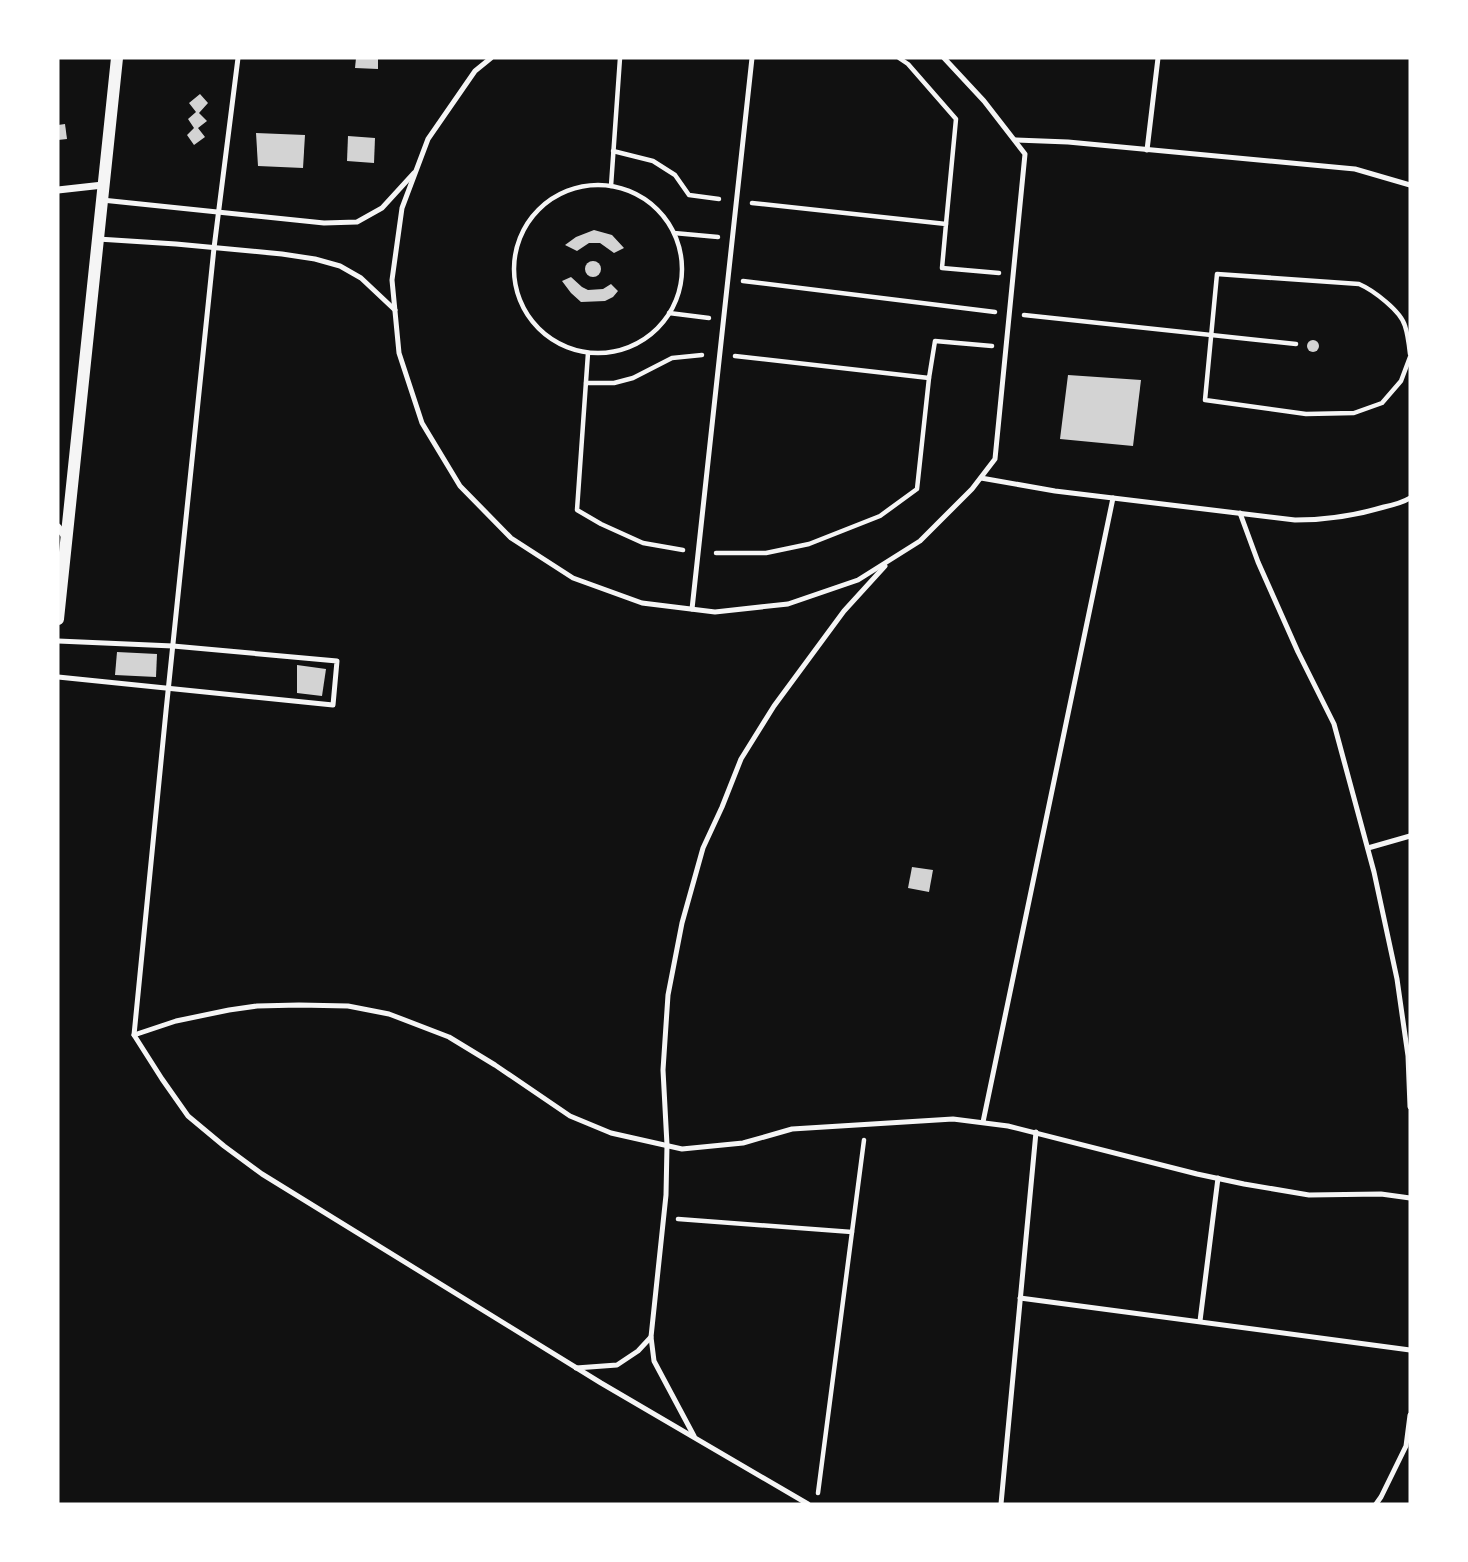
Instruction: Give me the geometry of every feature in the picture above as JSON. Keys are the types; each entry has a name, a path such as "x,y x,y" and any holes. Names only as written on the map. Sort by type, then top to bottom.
{"street":[{"path":"58,619 117,58"},
{"path":"58,190 103,185"},
{"path":"58,527 66,538"}],"lane":[{"path":"237,58 214,248 134,1035 188,1116 262,1174 576,1367 808,1504"},
{"path":"491,58 475,71 428,139 402,208 392,280 399,353 422,423 460,486 511,538 573,578 642,603 715,612 788,604 858,580 920,541 972,489 995,459 1025,154 984,102 944,58"},
{"path":"692,609 752,58"},
{"path":"1147,150 1158,58"},
{"path":"1015,140 1068,142 1355,169 1410,185"},
{"path":"102,200 324,223 357,222 382,208 417,170"},
{"path":"98,239 282,254 315,260 340,266 361,278 395,310"},
{"path":"981,478 1055,491 1295,520 1347,517 1410,498"},
{"path":"983,1122 1113,498"},
{"path":"1240,513 1258,562 1298,652 1334,724 1367,848 1397,979 1408,1056 1410,1107"},
{"path":"695,1437 654,1361 651,1337 666,1195 667,1145 663,1070 668,995 682,923 703,848 741,759 774,706 844,611 891,559"},
{"path":"58,640 173,646 337,661 333,705 58,677"},
{"path":"1367,848 1410,836"},
{"path":"134,1035 176,1021 257,1006 348,1006 389,1014 449,1037 570,1116 611,1133 682,1149 743,1143 792,1129 953,1119 1008,1125 1218,1178 1309,1195 1381,1194 1410,1198"},
{"path":"1001,1504 1036,1132"},
{"path":"1200,1321 1218,1178"},
{"path":"1020,1298 1410,1350"},
{"path":"576,1367 617,1365 638,1351 651,1337"},
{"path":"1376,1504 1406,1446 1410,1415"}],"path":[{"path":"611,186 620,58"},
{"path":"899,58 908,64 956,118 942,268 1014,274"},
{"path":"613,150 653,161 675,175 689,195 946,225"},
{"path":"604,184 611,186 629,190 652,204 669,223 680,247 682,274 677,299 664,322 644,340 617,351 588,353 560,345 537,327 520,304 513,275 516,247 528,220 548,200 574,187 604,184"},
{"path":"674,233 733,239"},
{"path":"1217,274 1359,284 1387,303 1405,323 1410,356 1401,381 1382,403 1354,413 1306,414 1205,400 1211,335 1217,274"},
{"path":"728,279 1296,344"},
{"path":"669,313 724,320"},
{"path":"710,554 766,554 809,544 880,516 917,489 935,341 1006,347"},
{"path":"588,353 577,510 643,543 684,550"},
{"path":"586,383 614,383 672,358 720,354 929,377"},
{"path":"817,1504 866,1125"},
{"path":"664,1218 852,1232"}],"building":[{"path":"356,58 378,58 378,69 355,68"},
{"path":"200,94 208,103 199,113 207,121 198,128 205,137 194,145 187,135 194,128 188,119 196,112 189,103"},
{"path":"65,124 67,139 58,140 58,125"},
{"path":"256,133 305,135 303,168 258,166"},
{"path":"348,136 375,138 374,163 347,161"},
{"path":"594,230 612,235 624,248 614,253 600,243 589,243 577,251 565,245"},
{"path":"593,261 601,269 593,277 585,269"},
{"path":"571,277 588,290 603,289 611,284 618,291 605,301 581,302 562,281"},
{"path":"1308,341 1318,341 1318,351 1308,351"},
{"path":"1068,375 1141,380 1133,446 1060,439"},
{"path":"117,652 157,654 156,677 115,675"},
{"path":"297,665 326,669 322,696 297,693"},
{"path":"912,867 933,870 929,892 908,888"}]}
